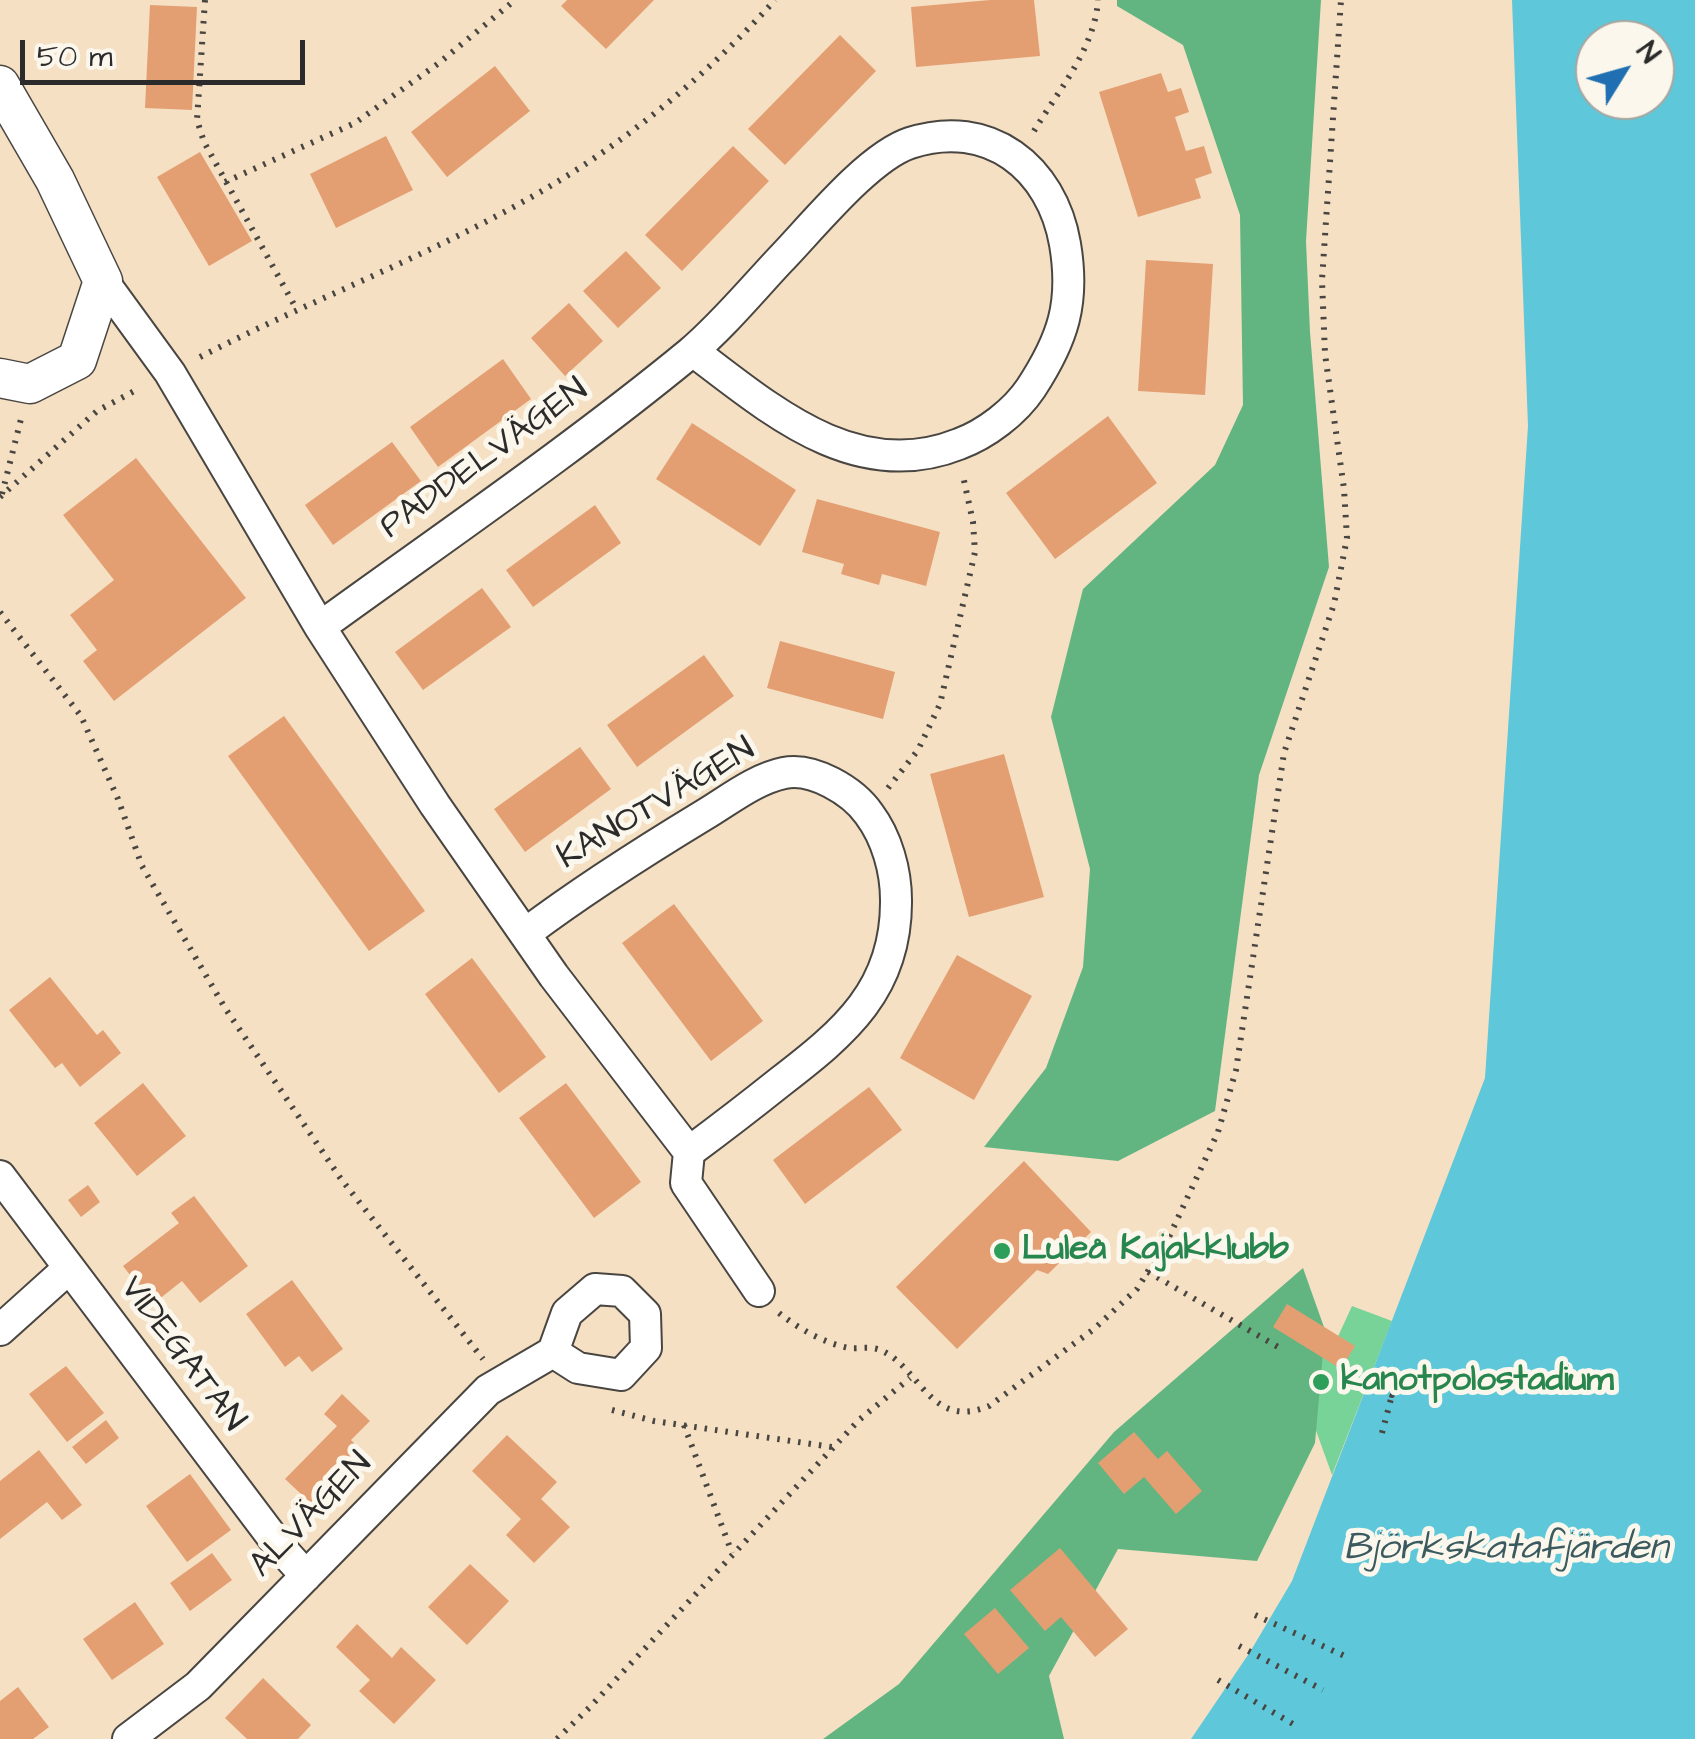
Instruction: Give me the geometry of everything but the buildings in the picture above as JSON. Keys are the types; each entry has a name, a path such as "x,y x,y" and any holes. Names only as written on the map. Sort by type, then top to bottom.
{"street":[{"path":"0,85 56,180 103,281 170,373 320,627 434,804 554,976 690,1152 686,1183 760,1290"},
{"name":"PADDELVÄGEN","path":"320,627 693,351 857,180 897,148 940,138 978,140 1006,148 1050,194 1062,228 1070,293 1058,342 1028,393 1003,418 972,439 936,454 899,458 868,454 801,428 693,351"},
{"path":"15,381 76,360 103,281"},
{"name":"KANOTVÄGEN","path":"526,932 635,857 755,784 786,772 818,776 868,812 886,845 896,881 896,925 883,976 858,1017 690,1152"},
{"name":"VIDEGATAN","path":"0,1176 306,1576"},
{"path":"0,1330 68,1268"},
{"name":"ALVÄGEN","path":"128,1739 198,1686 488,1390 553,1352"}],"path":[{"path":"205,0 198,120 204,142 296,310"},
{"path":"225,182 355,123 439,63 515,0"},
{"path":"1,496 97,412 296,310 494,216 592,160 695,78 776,0"},
{"path":"1016,157 1082,52 1096,20 1098,0"},
{"path":"760,1290 782,1316 818,1338 848,1348 879,1349 940,1403 956,1412 975,1412 990,1406 1132,1296 1169,1236 1218,1132 1236,1070 1284,753 1334,604 1346,538 1344,489 1325,354 1322,280 1341,0"},
{"path":"1,496 15,381"},
{"path":"868,812 918,750 940,704 976,543 953,446"},
{"path":"0,612 81,716 118,799 142,866 225,1008 295,1115 441,1308 482,1358 508,1376"},
{"path":"1148,1272 1278,1347"},
{"path":"556,1739 859,1420 910,1378"},
{"path":"1382,1433 1397,1379"},
{"path":"1360,1384 1392,1394"},
{"path":"603,1408 832,1448"},
{"path":"684,1425 732,1553"},
{"path":"1255,1616 1349,1658"},
{"path":"1239,1646 1323,1690"},
{"path":"1218,1680 1293,1724"}],"green space":[{"path":"1117,0 1321,0 1306,241 1329,567 1259,775 1215,1111 1118,1161 984,1147 1046,1068 1083,967 1090,869 1051,717 1083,589 1215,465 1243,405 1240,215 1183,45 1117,6"},
{"path":"1303,1268 1325,1330 1315,1443 1257,1561 1118,1549 1049,1676 1064,1739 823,1739 899,1684 1114,1432"},
{"name":"kanotpolostadium","path":"1352,1306 1392,1321 1332,1475 1305,1400 1266,1318 1329,1356"}],"water":[{"name":"Björkskatafjärden","path":"1512,0 1695,0 1695,1739 1191,1739 1292,1581 1485,1078 1528,426"}],"place":[{"name":"Luleå Kajakklubb","path":"1002,1251"},
{"name":"kanotpolostadium","path":"1321,1382"}]}
